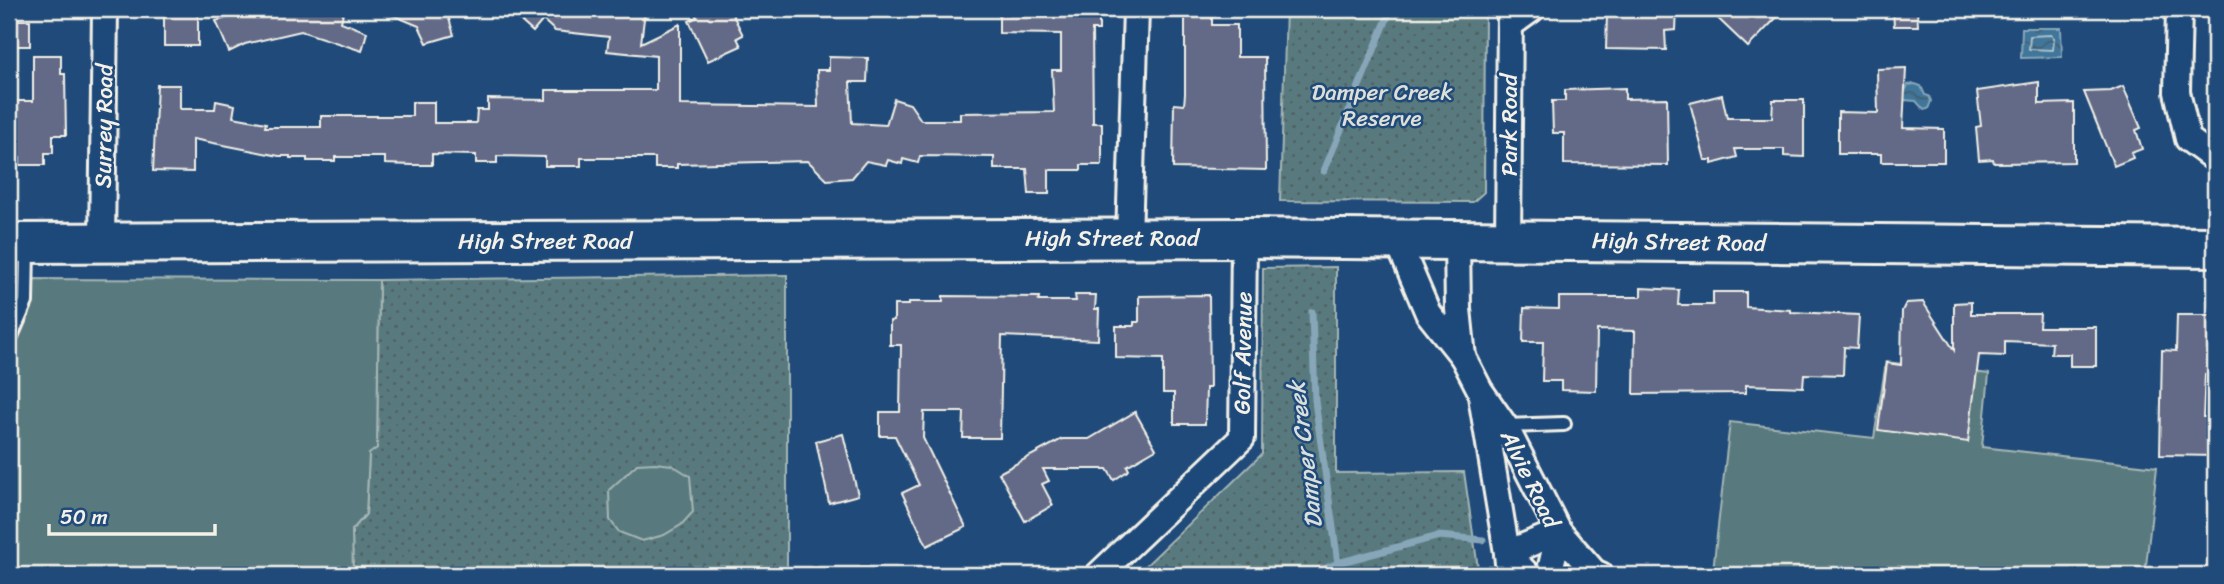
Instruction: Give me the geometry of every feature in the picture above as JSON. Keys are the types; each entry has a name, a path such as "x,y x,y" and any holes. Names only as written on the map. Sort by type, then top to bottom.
{"main road":[{"name":"High Street Road","path":"18,244 1244,238 2215,247"}],"street":[{"name":"Surrey Road","path":"102,244 105,9"},
{"path":"1129,238 1136,9"},
{"path":"1510,17 1532,9"},
{"path":"2179,9 2177,92 2188,139 2215,159"},
{"name":"Park Road","path":"1508,240 1510,17"},
{"name":"Golf Avenue","path":"1098,575 1242,438 1244,238"},
{"name":"Alvie Road","path":"1397,240 1428,313 1463,357 1480,390 1506,426 1559,532 1549,575"},
{"name":"Alvie Road","path":"1457,240 1458,309 1463,357"},
{"name":"Alvie Road","path":"1480,390 1508,564"},
{"path":"1528,575 1508,564 1559,532 1594,572 1601,575"}],"lane":[{"path":"9,341 26,302 18,244"},
{"path":"1506,426 1564,424"}],"green space":[{"name":"Damper Creek Reserve","path":"1286,9 1485,9 1484,192 1473,202 1280,201"},
{"path":"1336,267 1336,473 1464,472 1479,575 1136,575 1262,454 1263,268"},
{"path":"787,275 787,575 353,575 352,530 366,514 369,453 377,448 379,280"},
{"path":"9,279 379,280 377,448 369,454 366,514 352,530 353,575 9,574"},
{"path":"1886,362 1989,374 1982,447 2157,467 2145,575 1751,575 1713,570 1730,422 1874,438"},
{"path":"637,464 672,465 690,476 693,512 681,525 664,535 642,541 619,532 610,520 609,490"}],"water":[{"path":"2022,28 2061,28 2062,57 2021,58"},
{"path":"1908,85 1921,86 1925,95 1929,96 1931,101 1928,109 1924,110 1916,101 1904,100 1903,95"}],"building":[{"path":"164,9 198,9 198,46 164,46"},
{"path":"239,9 344,9 341,22 367,32 362,51 301,31 245,44 229,52 216,21 240,14"},
{"path":"378,9 446,9 454,35 427,43 419,26"},
{"path":"507,9 645,11 641,43 680,24 680,105 818,107 817,70 829,70 829,57 868,58 867,82 850,82 852,123 886,125 894,99 910,104 921,120 960,120 960,113 1054,112 1052,70 1061,70 1061,34 999,33 999,9 1099,9 1099,30 1092,30 1093,123 1102,123 1102,165 1081,165 1081,170 1049,170 1049,194 1029,194 1027,169 994,169 994,157 920,156 918,163 903,159 902,164 888,160 886,165 866,161 852,178 827,180 808,161 677,164 677,168 655,168 655,158 581,158 581,166 545,166 545,157 497,156 497,163 476,163 476,155 432,154 432,165 412,165 385,164 385,157 335,157 335,161 307,161 307,158 290,158 193,139 193,172 153,171 157,85 180,85 180,109 215,109 216,101 235,105 233,117 266,123 265,127 321,127 321,116 412,116 412,102 434,102 434,123 476,123 477,110 488,110 488,99 546,100 546,90 656,90 656,56 607,51 609,37 555,31 543,20 533,32"},
{"path":"693,9 730,9 743,35 737,38 741,46 708,61 689,21 697,17"},
{"path":"1185,9 1212,9 1212,25 1237,25 1237,57 1265,57 1266,170 1173,168 1174,104 1184,105 1185,94"},
{"path":"1625,9 1677,9 1676,30 1665,31 1666,50 1606,49 1607,14 1625,15"},
{"path":"1708,9 1785,9 1748,47"},
{"path":"1893,9 1917,9 1918,26 1894,26"},
{"path":"9,20 30,20 30,46 9,46"},
{"path":"33,55 61,55 61,74 65,74 66,135 53,135 53,153 45,153 45,165 20,165 20,158 9,158 9,101 33,101"},
{"path":"1906,68 1903,128 1944,129 1944,162 1881,162 1881,154 1838,154 1838,112 1878,113 1877,69"},
{"path":"2039,82 2039,104 2074,103 2074,162 1994,163 1993,159 1979,160 1976,127 1981,126 1977,91"},
{"path":"2123,86 2141,128 2136,130 2142,149 2131,153 2133,158 2114,166 2084,92 2111,91"},
{"path":"1625,88 1625,99 1667,98 1668,165 1564,164 1564,133 1553,133 1552,101 1565,101 1565,90"},
{"path":"1722,95 1727,118 1772,118 1773,100 1804,100 1804,157 1784,156 1784,149 1735,149 1737,157 1712,164 1712,160 1705,160 1690,103"},
{"path":"1641,288 1679,290 1678,305 1713,305 1713,292 1746,292 1746,307 1859,315 1857,348 1844,347 1843,375 1804,374 1803,387 1746,385 1746,393 1634,394 1635,331 1597,330 1596,391 1561,390 1561,381 1542,381 1543,342 1523,342 1524,308 1559,309 1559,297 1641,297"},
{"path":"1075,295 1096,295 1095,309 1099,309 1098,340 1002,336 1000,438 963,438 964,412 924,412 923,438 966,527 927,546 902,493 919,485 895,436 880,436 880,412 900,412 901,345 890,345 890,321 894,320 894,305 943,302 943,296 1039,297 1038,301 1076,301"},
{"path":"1209,295 1210,388 1206,388 1205,424 1174,424 1174,393 1163,393 1163,359 1116,358 1116,326 1134,326 1134,322 1139,322 1139,296"},
{"path":"1923,302 1954,350 1954,303 1971,302 1971,314 2040,314 2039,327 2096,327 2096,366 2070,366 2070,354 2051,354 2052,343 2005,341 2005,356 1979,355 1968,442 1878,430 1887,363 1901,365 1902,311 1906,303"},
{"path":"2177,315 2215,315 2215,347 2211,347 2209,374 2205,374 2203,417 2215,417 2215,456 2160,455 2162,350 2176,351"},
{"path":"1135,412 1156,449 1127,466 1129,470 1114,480 1107,469 1043,469 1049,481 1042,484 1053,505 1025,521 999,473 1062,439 1089,439"},
{"path":"843,434 858,495 829,503 816,441"}],"waterway":[{"name":"Damper Creek","path":"1324,171 1391,9"},
{"name":"Damper Creek","path":"1310,575 1338,563 1315,401 1312,312"},
{"path":"1338,563 1439,536 1483,540"}]}
